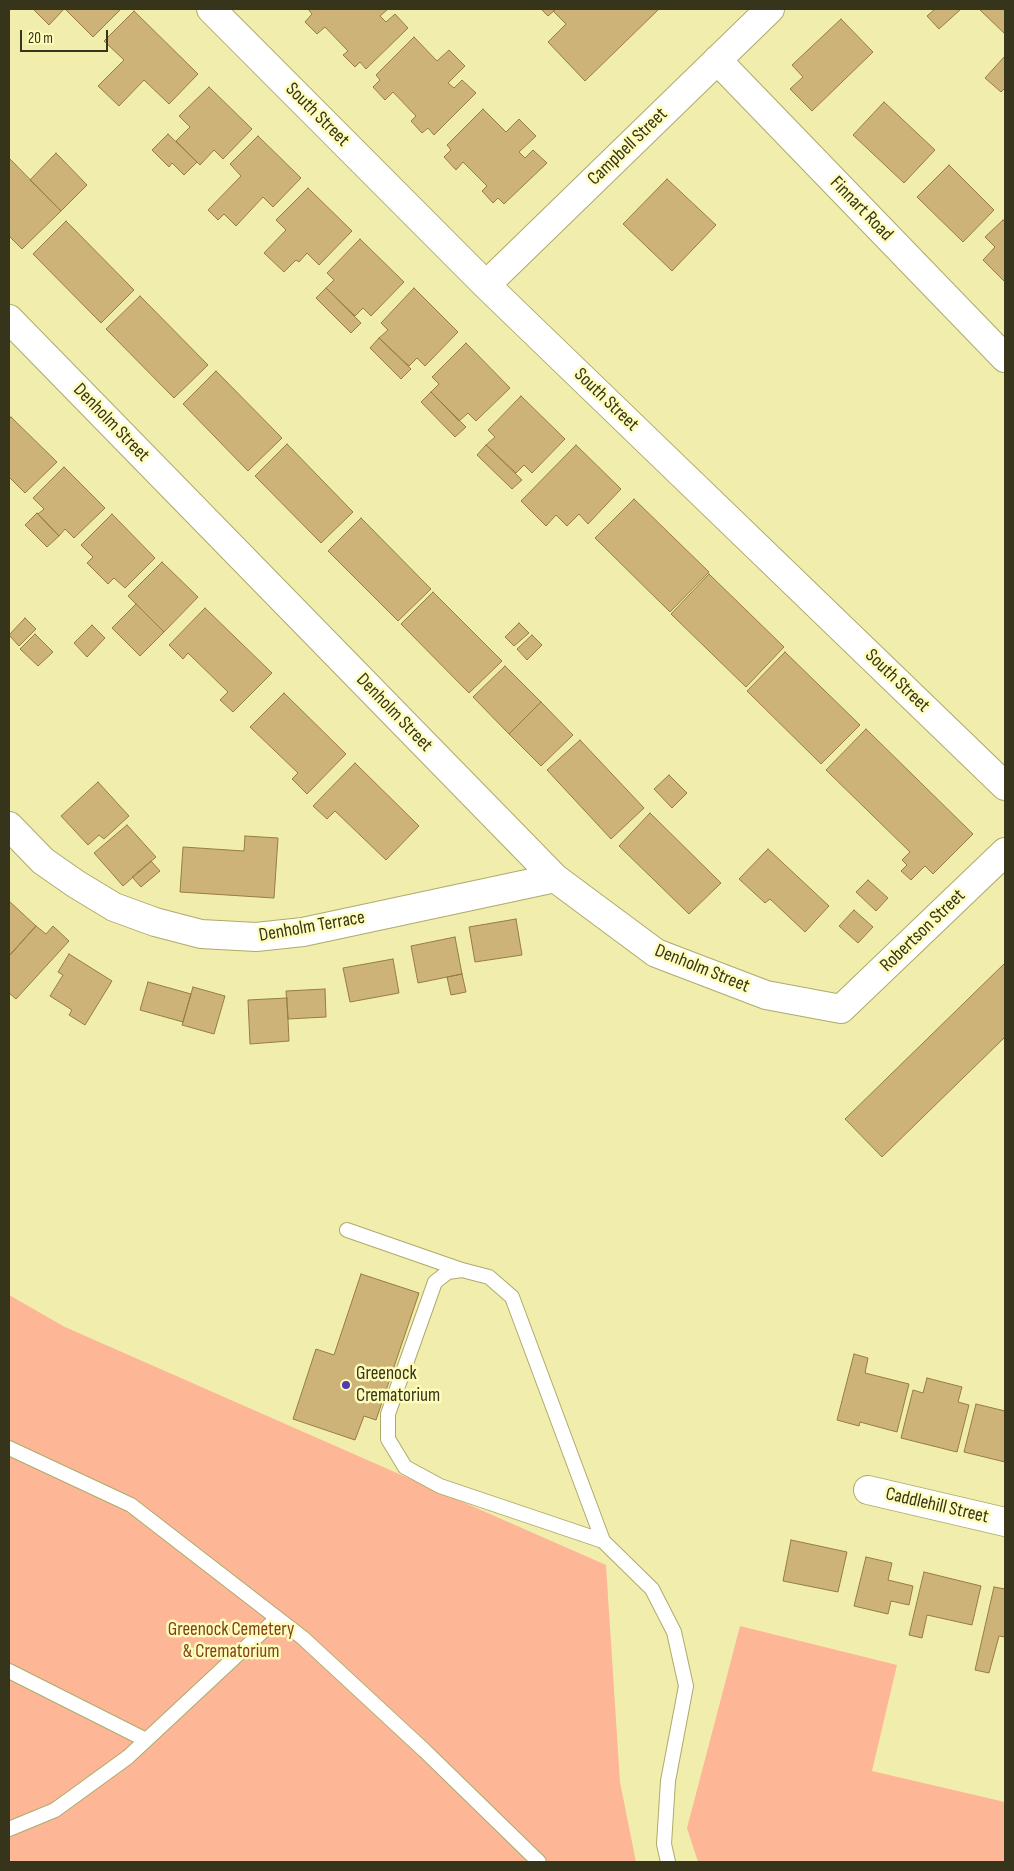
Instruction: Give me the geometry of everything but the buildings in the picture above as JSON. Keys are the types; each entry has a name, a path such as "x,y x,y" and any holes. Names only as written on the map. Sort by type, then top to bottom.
{"street":[{"name":"South Street","path":"211,9 486,284 1005,786"},
{"name":"Campbell Street","path":"486,284 770,9"},
{"name":"Finnart Road","path":"718,60 1005,358"},
{"name":"Denholm Street","path":"9,319 555,878 656,953 766,995 841,1009"},
{"name":"Denholm Terrace","path":"9,826 43,861 114,907 155,922 201,934 256,938 303,932 555,878"},
{"name":"Robertson Street","path":"841,1009 1005,852"},
{"name":"Caddlehill Street","path":"868,1490 1005,1522"}],"lane":[{"path":"347,1230 462,1270 489,1277 512,1297 517,1328 603,1541 652,1589 674,1632 686,1686 668,1781 664,1844 668,1862"},
{"path":"462,1270 448,1272 435,1282 388,1414 388,1439 405,1467 440,1486 603,1541"},
{"path":"9,1448 130,1505 303,1638 425,1751 538,1862"},
{"path":"9,1829 55,1810 128,1757 277,1618"},
{"path":"9,1671 146,1740"}],"green space":[{"name":"Greenock Cemetery & Crematorium","path":"9,1295 65,1327 606,1565 620,1782 636,1862 9,1862"},
{"path":"740,1626 897,1665 872,1771 1005,1802 1005,1862 698,1862 687,1828"}],"place":[{"name":"Greenock Crematorium","path":"346,1385"}]}
